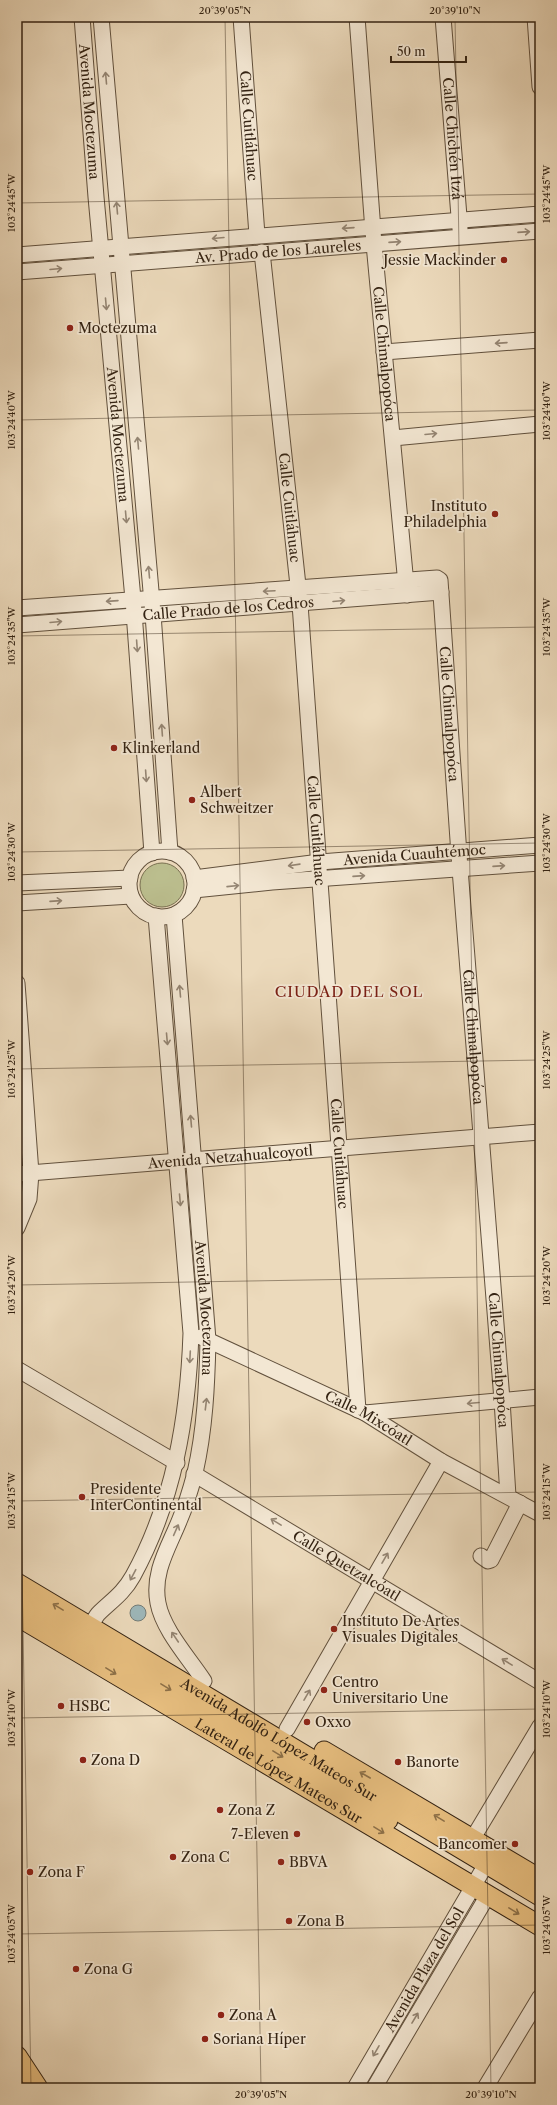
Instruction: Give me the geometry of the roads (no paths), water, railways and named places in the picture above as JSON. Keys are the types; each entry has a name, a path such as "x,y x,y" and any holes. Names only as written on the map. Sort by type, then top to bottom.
{"main road":[{"path":"17,1568 88,1633"},
{"name":"Avenida Adolfo López Mateos Sur","path":"17,1583 88,1633 484,1874 540,1910"},
{"name":"Avenida Adolfo López Mateos Sur","path":"17,1598 88,1633"},
{"path":"17,1616 88,1633 204,1681 473,1838 484,1874 540,1926"},
{"path":"484,1874 540,1879"},
{"name":"Avenida Adolfo López Mateos Sur","path":"484,1874 540,1896"},
{"path":"17,2056 38,2088"}],"street":[{"name":"Avenida Moctezuma","path":"82,17 100,248 135,615 152,853"},
{"name":"Avenida Moctezuma","path":"101,17 152,598 170,852"},
{"name":"Calle Cuitláhuac","path":"241,17 257,235"},
{"name":"Calle Chimalpopóca","path":"357,17 374,244 407,588"},
{"name":"Calle Chichén Itzá","path":"443,17 460,237"},
{"path":"535,17 540,87"},
{"name":"Av. Prado de los Laureles","path":"17,255 540,214"},
{"name":"Av. Prado de los Laureles","path":"17,272 540,231"},
{"name":"Calle Cuitláhuac","path":"262,252 300,597 362,1411"},
{"path":"384,352 540,340"},
{"path":"392,438 540,424"},
{"name":"Calle Chimalpopóca","path":"440,585 458,851 502,1400 514,1500"},
{"name":"Calle Prado de los Cedros","path":"17,625 153,614 300,597 440,585"},
{"name":"Calle Prado de los Cedros","path":"17,608 152,598 300,597"},
{"name":"Avenida Cuauhtémoc","path":"194,884 320,862 540,845"},
{"path":"170,852 186,862 194,884 191,899 186,907 174,915 156,916 138,907 131,896 130,878 138,862 152,853 170,852"},
{"name":"Avenida Cuauhtémoc","path":"194,884 321,879 540,863"},
{"path":"17,884 130,878"},
{"path":"17,903 131,896"},
{"name":"Avenida Moctezuma","path":"174,915 195,1160 208,1340 207,1396 194,1474 181,1518 160,1565 156,1582 158,1603 164,1619 204,1681"},
{"name":"Avenida Moctezuma","path":"88,1633 124,1591 133,1575 164,1502 176,1463 187,1396 191,1333 156,916"},
{"path":"17,982 24,1173 29,1198 17,1228"},
{"name":"Avenida Netzahualcoyotl","path":"24,1173 540,1132"},
{"name":"Calle Mixcóatl","path":"191,1333 362,1411 441,1461 540,1514"},
{"path":"17,1369 176,1463"},
{"path":"362,1411 540,1397"},
{"path":"287,1729 441,1461"},
{"name":"Calle Quetzalcóatl","path":"194,1474 540,1682"},
{"path":"481,1556 488,1561 491,1560 514,1500"},
{"path":"473,1838 539,1728"},
{"name":"Avenida Plaza del Sol","path":"355,2088 484,1874"},
{"name":"Avenida Plaza del Sol","path":"374,2088 484,1874"},
{"path":"485,2088 540,1997"}],"water":[{"path":"138,1605 144,1607 146,1613 144,1619 138,1621 132,1619 130,1613 132,1607"}],"place":[{"name":"Jessie Mackinder","path":"504,260"},
{"name":"Moctezuma","path":"70,328"},
{"name":"Instituto Philadelphia","path":"495,514"},
{"name":"Klinkerland","path":"114,748"},
{"name":"Albert Schweitzer","path":"192,800"},
{"name":"Presidente InterContinental","path":"82,1497"},
{"name":"Instituto De Artes Visuales Digitales","path":"334,1629"},
{"name":"Centro Universitario Une","path":"324,1690"},
{"name":"HSBC","path":"61,1706"},
{"name":"Oxxo","path":"307,1722"},
{"name":"Zona D","path":"83,1760"},
{"name":"Banorte","path":"398,1762"},
{"name":"Zona Z","path":"220,1810"},
{"name":"7-Eleven","path":"297,1834"},
{"name":"Bancomer","path":"515,1844"},
{"name":"Zona C","path":"173,1857"},
{"name":"BBVA","path":"281,1862"},
{"name":"Zona F","path":"30,1872"},
{"name":"Zona B","path":"289,1921"},
{"name":"Zona G","path":"76,1969"},
{"name":"Zona A","path":"221,2015"},
{"name":"Soriana Híper","path":"205,2039"}],"district":[{"name":"CIUDAD DEL SOL","path":"349,992"}]}
